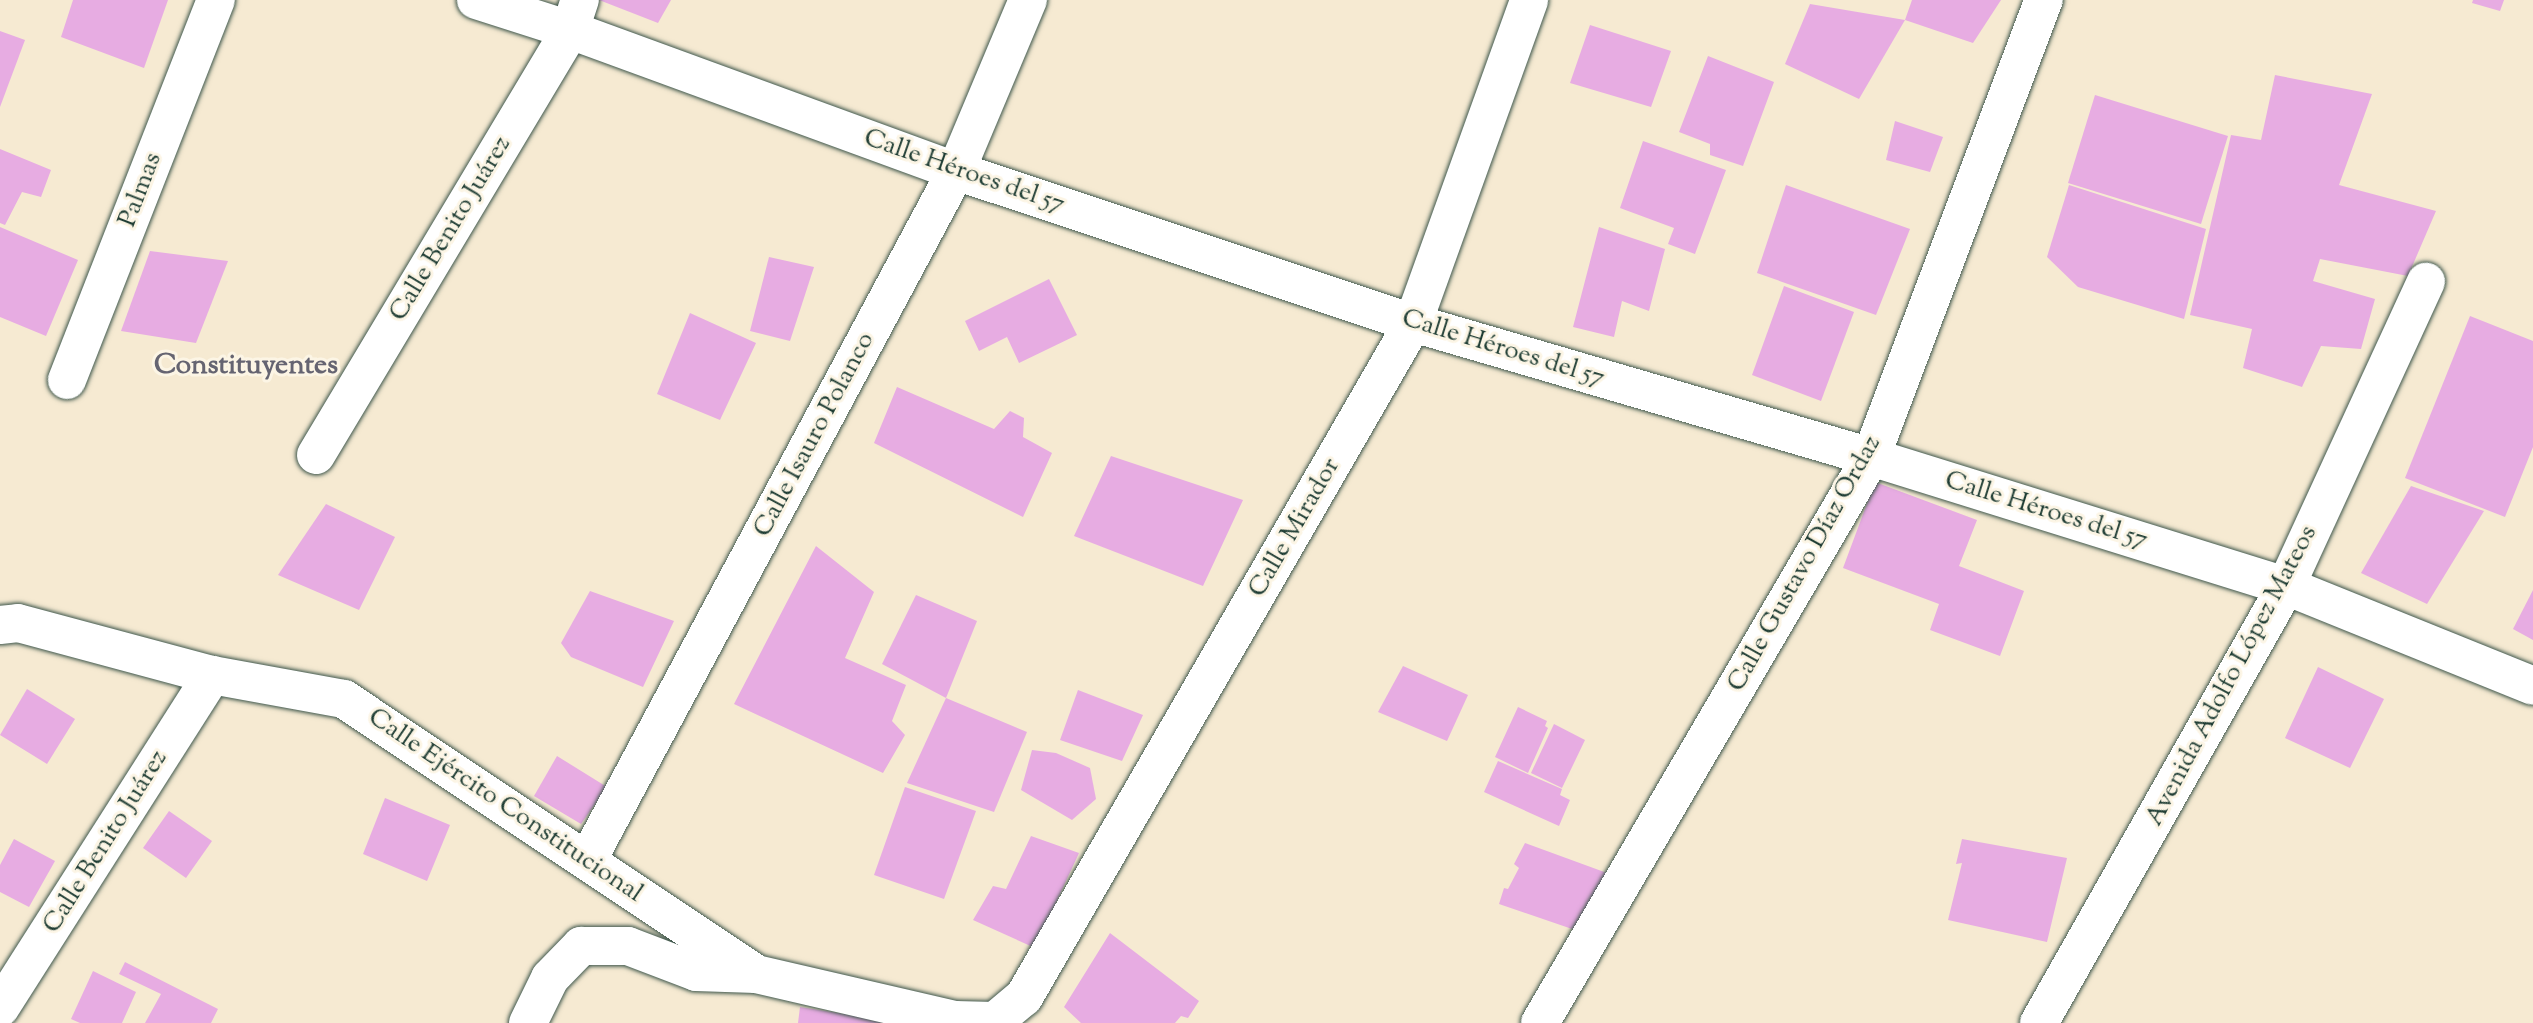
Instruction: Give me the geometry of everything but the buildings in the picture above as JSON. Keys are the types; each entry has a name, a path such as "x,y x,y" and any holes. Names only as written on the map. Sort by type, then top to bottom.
{"street":[{"name":"Palmas","path":"67,380 216,0"},
{"name":"Calle Héroes del 57","path":"476,0 575,15 956,172 1413,323 1871,457 2286,586 2533,686"},
{"name":"Calle Isauro Polanco","path":"587,861 956,172 1028,0"},
{"name":"Calle Mirador","path":"995,1021 1024,997 1413,323 1529,0"},
{"name":"Calle Gustavo Díaz Ordaz","path":"1540,1023 1871,457 2045,0"},
{"name":"Calle Benito Juárez","path":"316,455 575,15"},
{"name":"Avenida Adolfo López Mateos","path":"2039,1023 2286,586 2426,282"},
{"name":"Calle Ejército Constitucional","path":"0,625 18,623 212,675 344,699 756,974 955,1020 995,1021"},
{"name":"Calle Benito Juárez","path":"0,1009 212,675"},
{"path":"528,1023 550,978 581,946 628,946 696,972 756,974"}],"district":[{"name":"Constituyentes","path":"246,366"}]}
